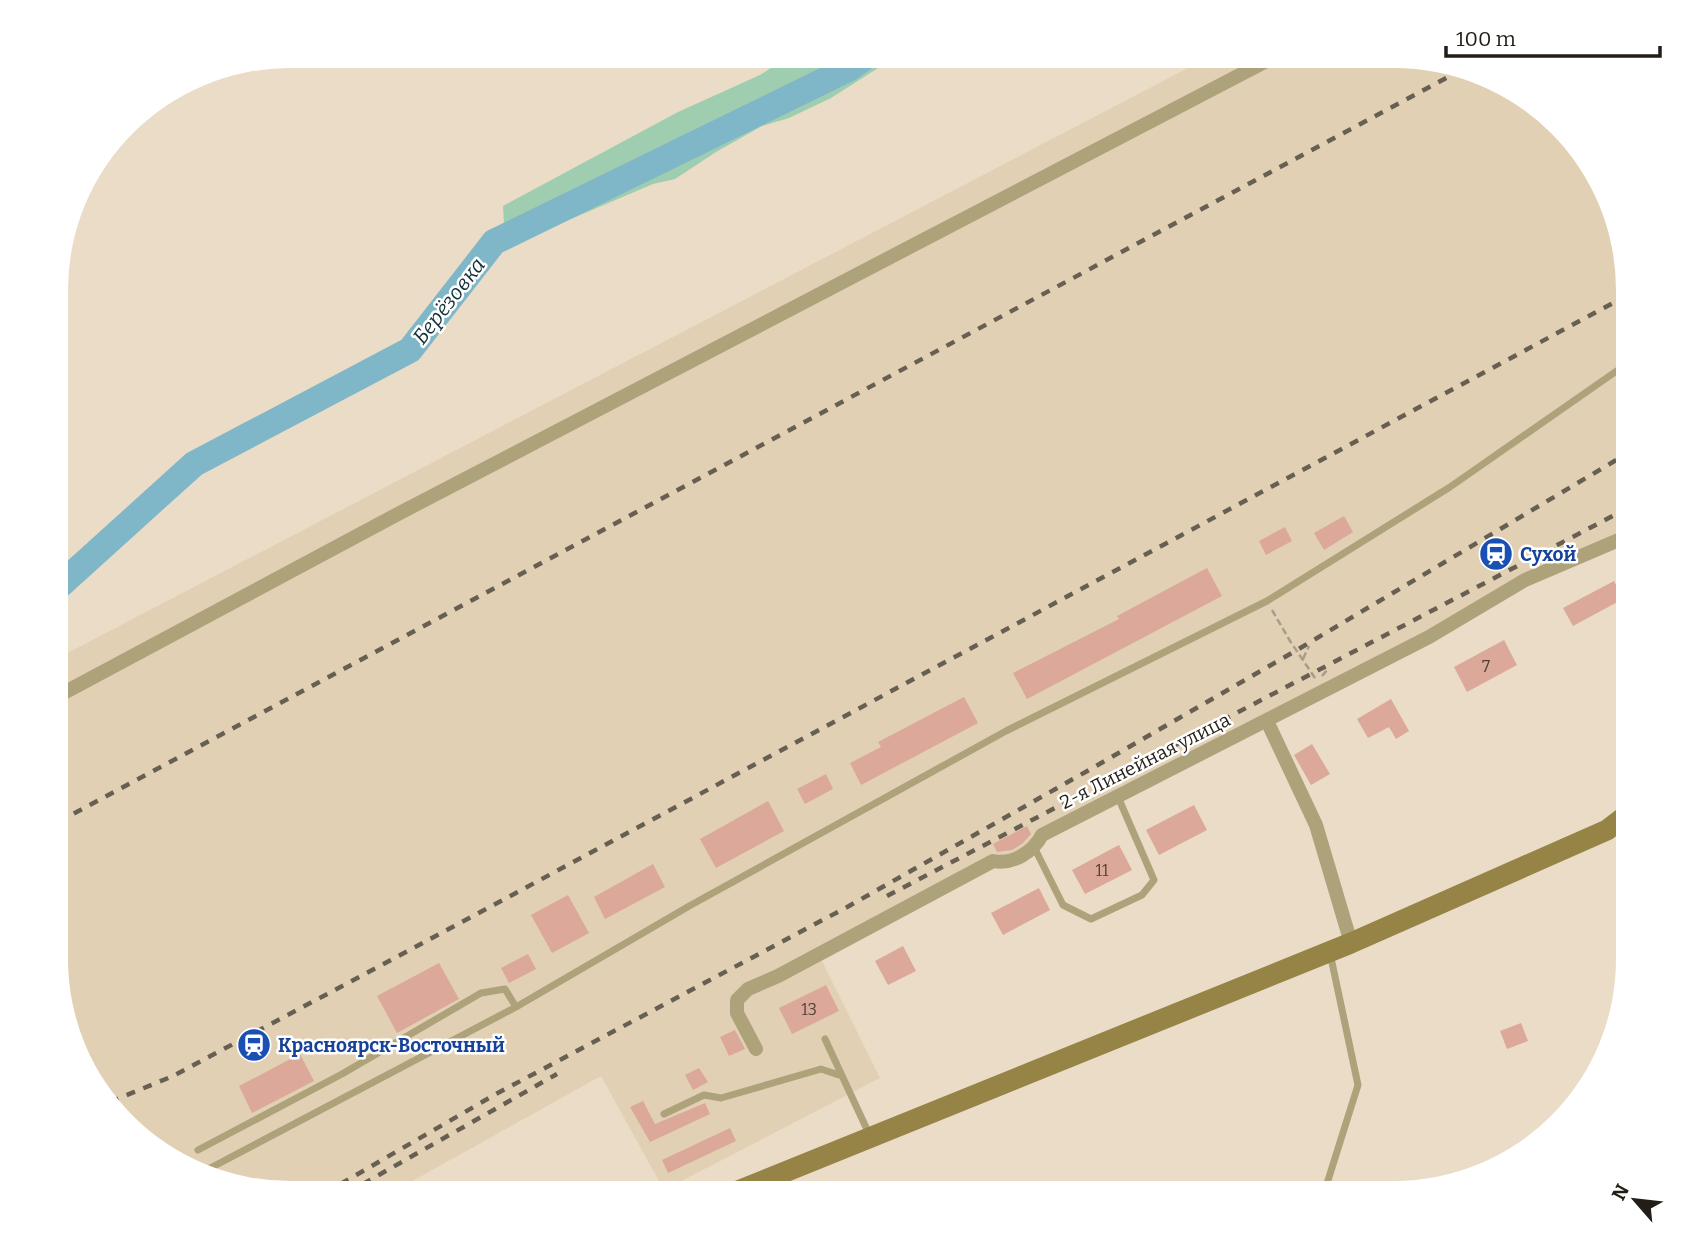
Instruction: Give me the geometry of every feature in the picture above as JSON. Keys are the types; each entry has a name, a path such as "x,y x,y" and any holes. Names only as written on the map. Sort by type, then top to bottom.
{"street":[{"path":"69,690 396,515 1251,69"},
{"name":"2-я Линейная улица","path":"756,1049 737,1013 737,1000 748,989 778,976 993,861 1003,863 1035,849 1042,835 1429,637 1525,580 1615,542"},
{"path":"1267,720 1316,824 1351,943"},
{"path":"764,1180 1351,943 1607,830 1615,824"}],"lane":[{"path":"213,1166 516,1007 691,905 1006,731 1267,601 1450,487 1615,372"},
{"path":"1035,849 1063,905 1091,919 1142,895 1154,880 1118,797"},
{"path":"1328,1181 1358,1084 1330,951"},
{"path":"198,1150 342,1074 481,993 505,989 516,1007"},
{"path":"825,1039 870,1137"},
{"path":"664,1114 704,1096 721,1098 821,1069 842,1076"}],"path":[{"path":"1267,601 1317,681 1328,669"},
{"path":"1303,660 1309,646"}],"shaded area":[{"path":"1186,69 1408,69 1465,80 1504,98 1551,133 1570,155 1593,192 1608,233 1615,276 1615,534 822,961 880,1078 683,1180 659,1180 601,1076 414,1180 262,1179 206,1164 179,1151 144,1126 123,1105 91,1057 73,1002 69,973 69,653"}],"green space":[{"path":"770,68 877,69 831,98 789,118 762,126 675,179 653,184 557,225 504,224 503,206 678,112"}],"building":[{"path":"1344,516 1353,532 1324,550 1314,533"},
{"path":"1285,527 1292,541 1266,555 1259,541"},
{"path":"1207,568 1222,596 1027,699 1013,673 1119,619 1117,616"},
{"path":"1614,581 1615,603 1573,626 1563,608"},
{"path":"1504,640 1517,665 1467,692 1454,667"},
{"path":"964,697 978,723 861,785 850,763 881,747 878,742"},
{"path":"1391,699 1409,731 1396,739 1389,727 1368,738 1357,719"},
{"path":"1312,744 1330,774 1311,785 1294,755"},
{"path":"826,774 833,789 805,804 797,789"},
{"path":"768,801 784,831 716,868 700,839"},
{"path":"1194,805 1207,830 1159,855 1146,830"},
{"path":"1027,826 1031,834 1022,844 1012,850 997,852 993,844"},
{"path":"1119,845 1132,870 1085,894 1072,870"},
{"path":"653,864 665,887 605,919 594,897"},
{"path":"1039,888 1050,910 1003,935 991,913"},
{"path":"568,895 589,933 552,953 531,915"},
{"path":"903,946 916,971 888,985 875,961"},
{"path":"528,954 536,969 509,983 501,968"},
{"path":"439,963 459,999 397,1033 377,996"},
{"path":"826,985 839,1011 792,1034 779,1008"},
{"path":"1521,1023 1528,1041 1507,1049 1500,1031"},
{"path":"735,1030 745,1049 729,1056 720,1037"},
{"path":"300,1054 314,1081 252,1113 239,1086"},
{"path":"699,1068 708,1082 693,1090 685,1075"},
{"path":"643,1101 655,1124 705,1103 710,1114 650,1142 630,1107"},
{"path":"730,1128 736,1141 668,1173 662,1160"}],"waterway":[{"name":"Берёзовка","path":"68,578 194,464 410,350 494,242 849,68"}],"railway":[{"path":"69,816 1450,76"},
{"path":"118,1099 173,1076 393,959 1615,302"},
{"path":"347,1180 496,1094 849,906 1089,770 1615,461"},
{"path":"887,896 1615,515"},
{"path":"370,1180 557,1074"}],"place":[{"name":"Сухой","path":"1496,554"},
{"name":"Красноярск-Восточный","path":"254,1045"}]}
